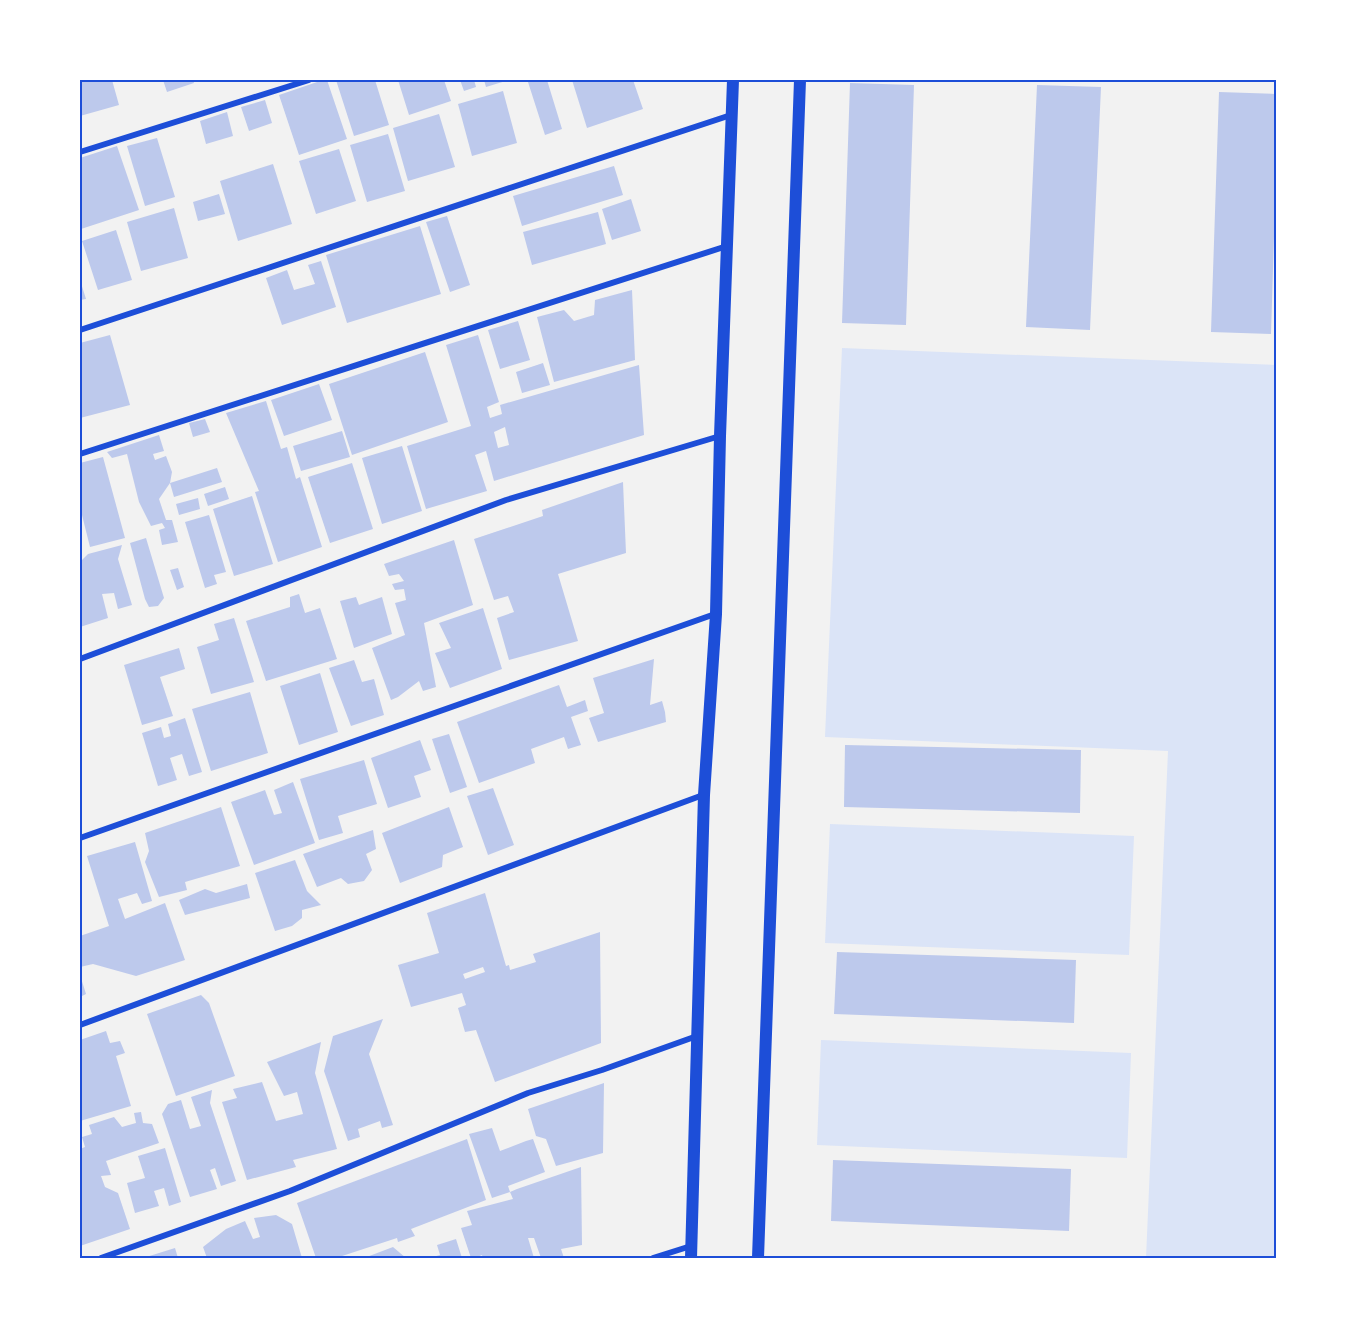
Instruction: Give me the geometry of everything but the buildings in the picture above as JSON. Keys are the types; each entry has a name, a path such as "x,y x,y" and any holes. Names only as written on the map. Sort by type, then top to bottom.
{"main road":[{"path":"691,1252 704,795 716,614 733,80"},
{"path":"758,1258 800,80"}],"street":[{"path":"80,152 309,80"},
{"path":"80,330 732,115"},
{"path":"80,454 727,246"},
{"path":"80,659 506,500 720,436"},
{"path":"80,838 716,614"},
{"path":"80,1025 704,795"},
{"path":"101,1258 290,1191 528,1093 602,1070 698,1035"},
{"path":"653,1258 691,1252"}],"shaded area":[{"path":"842,348 1276,365 1276,1258 1146,1258 1168,751 825,737"},
{"path":"830,824 1134,836 1129,955 825,943"},
{"path":"821,1040 1131,1053 1127,1158 817,1145"}]}
